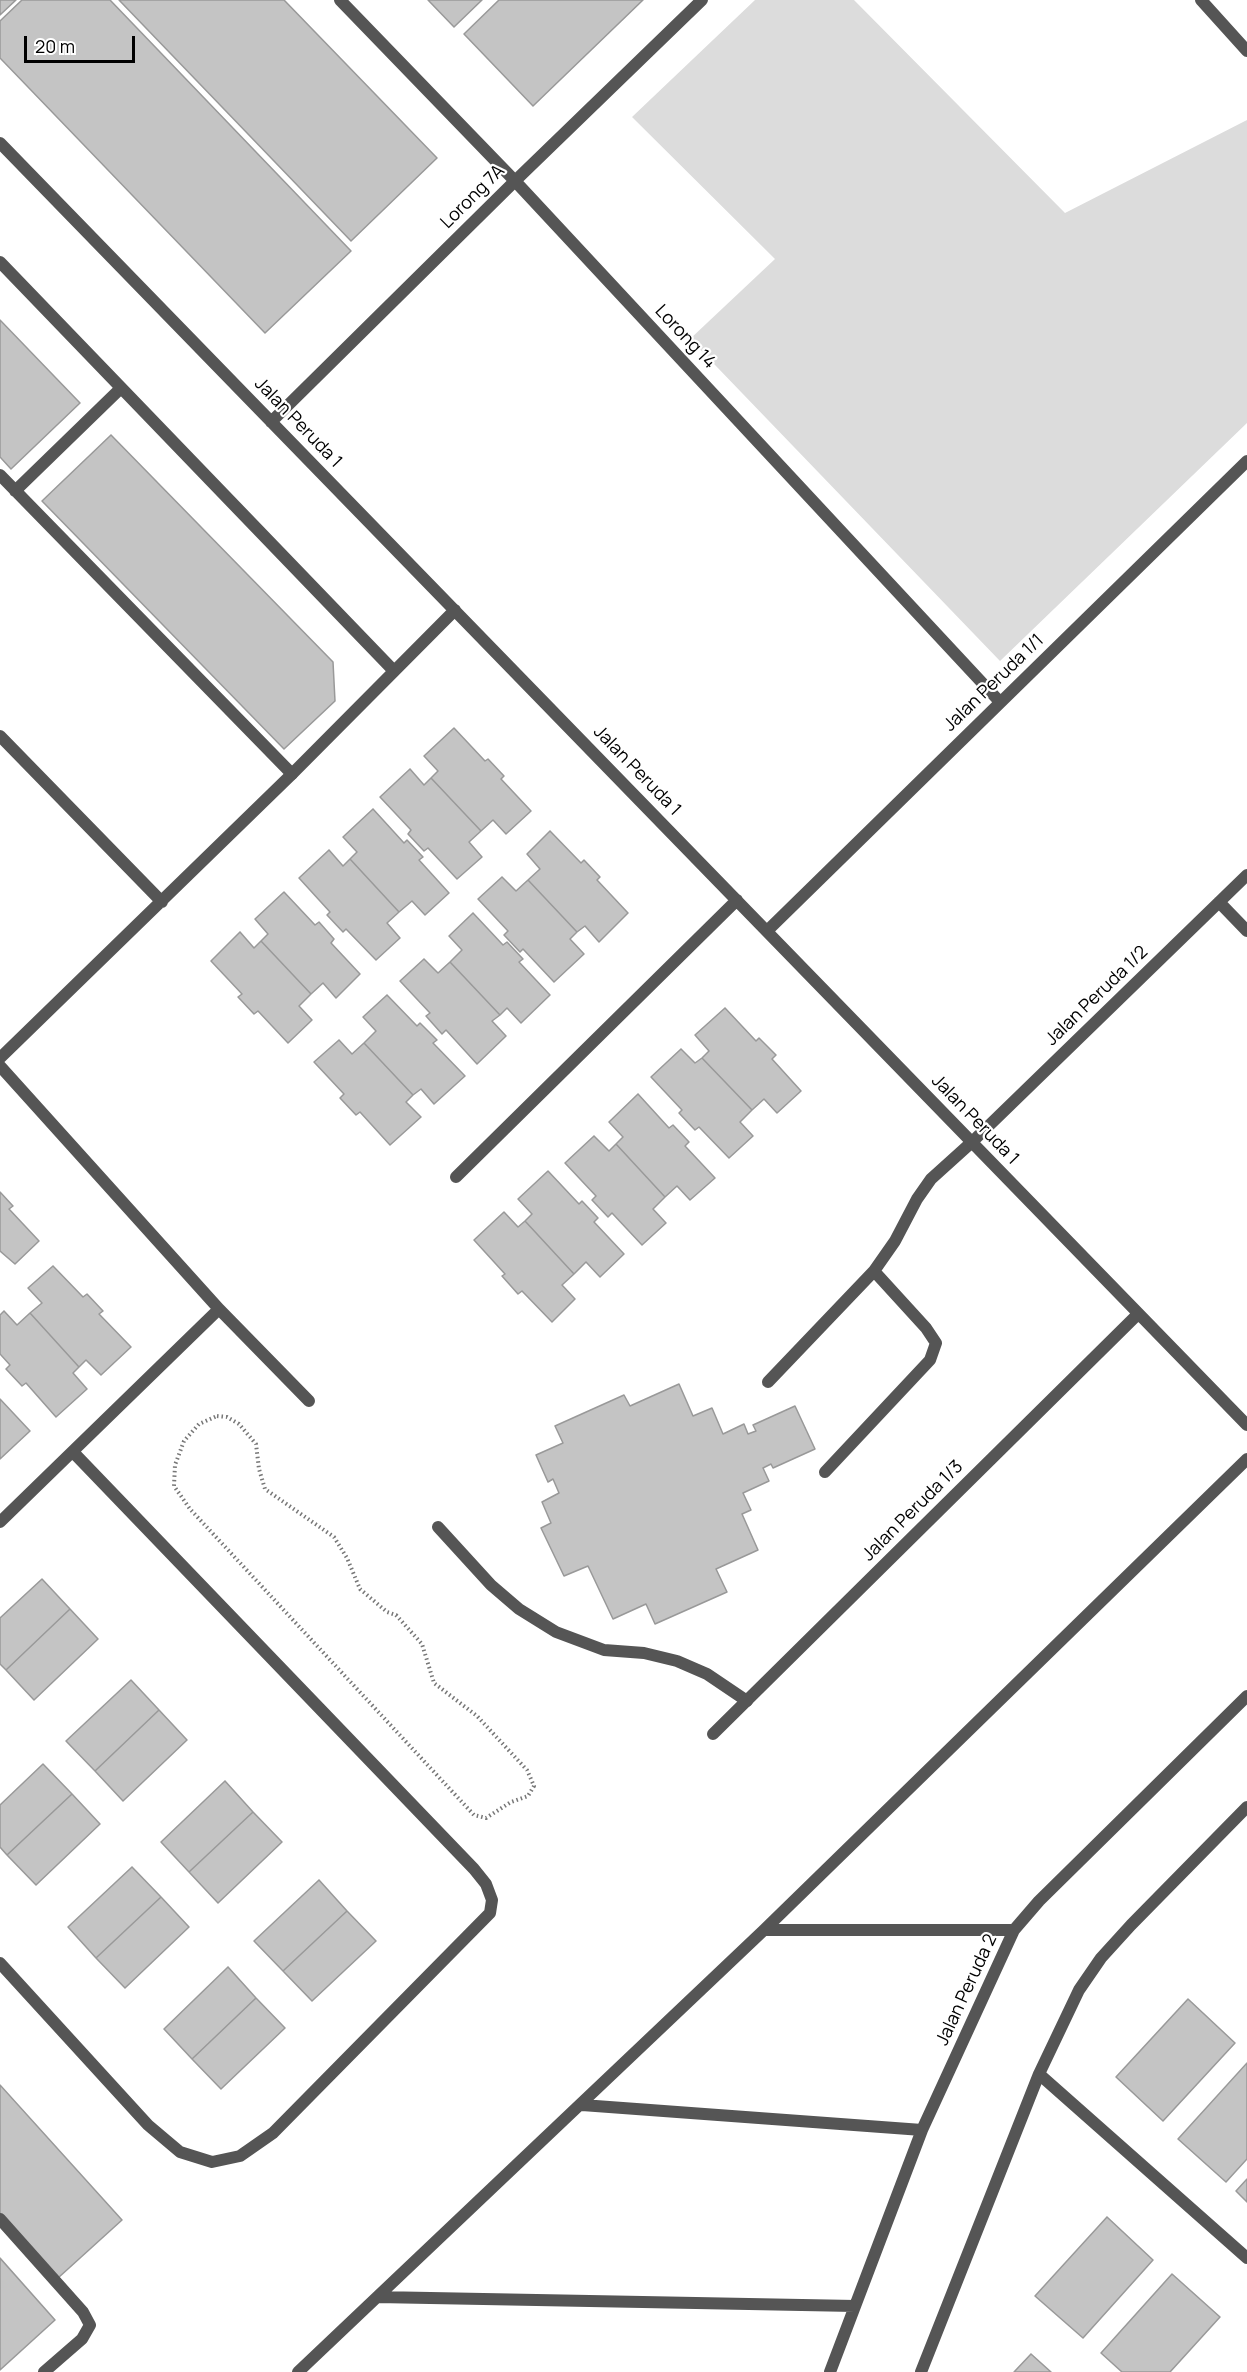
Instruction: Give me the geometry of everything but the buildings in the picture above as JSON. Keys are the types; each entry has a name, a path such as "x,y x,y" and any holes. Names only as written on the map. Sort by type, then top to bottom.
{"street":[{"name":"Lorong 14","path":"340,0 515,181 1000,702"},
{"name":"Lorong 7A","path":"271,422 702,0"},
{"path":"1201,0 1247,51"},
{"name":"Jalan Peruda 1","path":"0,143 1247,1425"},
{"path":"0,262 394,671"},
{"path":"15,490 120,389"},
{"name":"Jalan Peruda 1/1","path":"767,931 1247,461"},
{"path":"0,475 292,774"},
{"path":"0,1058 292,774 455,610"},
{"path":"0,735 162,902"},
{"name":"Jalan Peruda 1/2","path":"768,1382 874,1271 896,1241 930,1179 972,1142 1247,875"},
{"path":"456,1177 737,900"},
{"path":"1219,902 1247,931"},
{"path":"0,1066 219,1309 309,1401"},
{"path":"825,1472 930,1360 936,1343 926,1328 874,1271"},
{"path":"0,1522 219,1309"},
{"name":"Jalan Peruda 1/3","path":"713,1734 1138,1314"},
{"path":"0,1963 148,2125 180,2152 212,2162 240,2156 273,2133 490,1913 492,1900 486,1884 474,1869 73,1452"},
{"path":"298,2372 764,1930 1247,1459"},
{"path":"438,1527 491,1585 519,1610 556,1632 604,1650 644,1653 677,1661 707,1674 747,1701"},
{"name":"Jalan Peruda 2","path":"830,2372 922,2130 1014,1930 1039,1901 1247,1696"},
{"path":"921,2372 1039,2074 1079,1990 1101,1958 1247,1807"},
{"path":"764,1930 1014,1930"},
{"path":"1039,2074 1247,2258"},
{"path":"582,2105 922,2130"},
{"path":"0,2219 83,2312 90,2325 82,2339 44,2372"},
{"path":"377,2297 855,2306"}],"path":[{"path":"217,1416 226,1417 239,1424 256,1444 259,1469 265,1489 334,1538 347,1558 360,1589 387,1612 396,1615 422,1644 434,1683 477,1716 527,1770 534,1785 528,1796 511,1802 486,1818 474,1815 190,1509 174,1486 175,1465 184,1441 199,1424 217,1416"}],"shaded area":[{"path":"755,0 854,0 1065,213 1247,120 1247,423 1000,661 690,339 775,259 632,117"}]}
